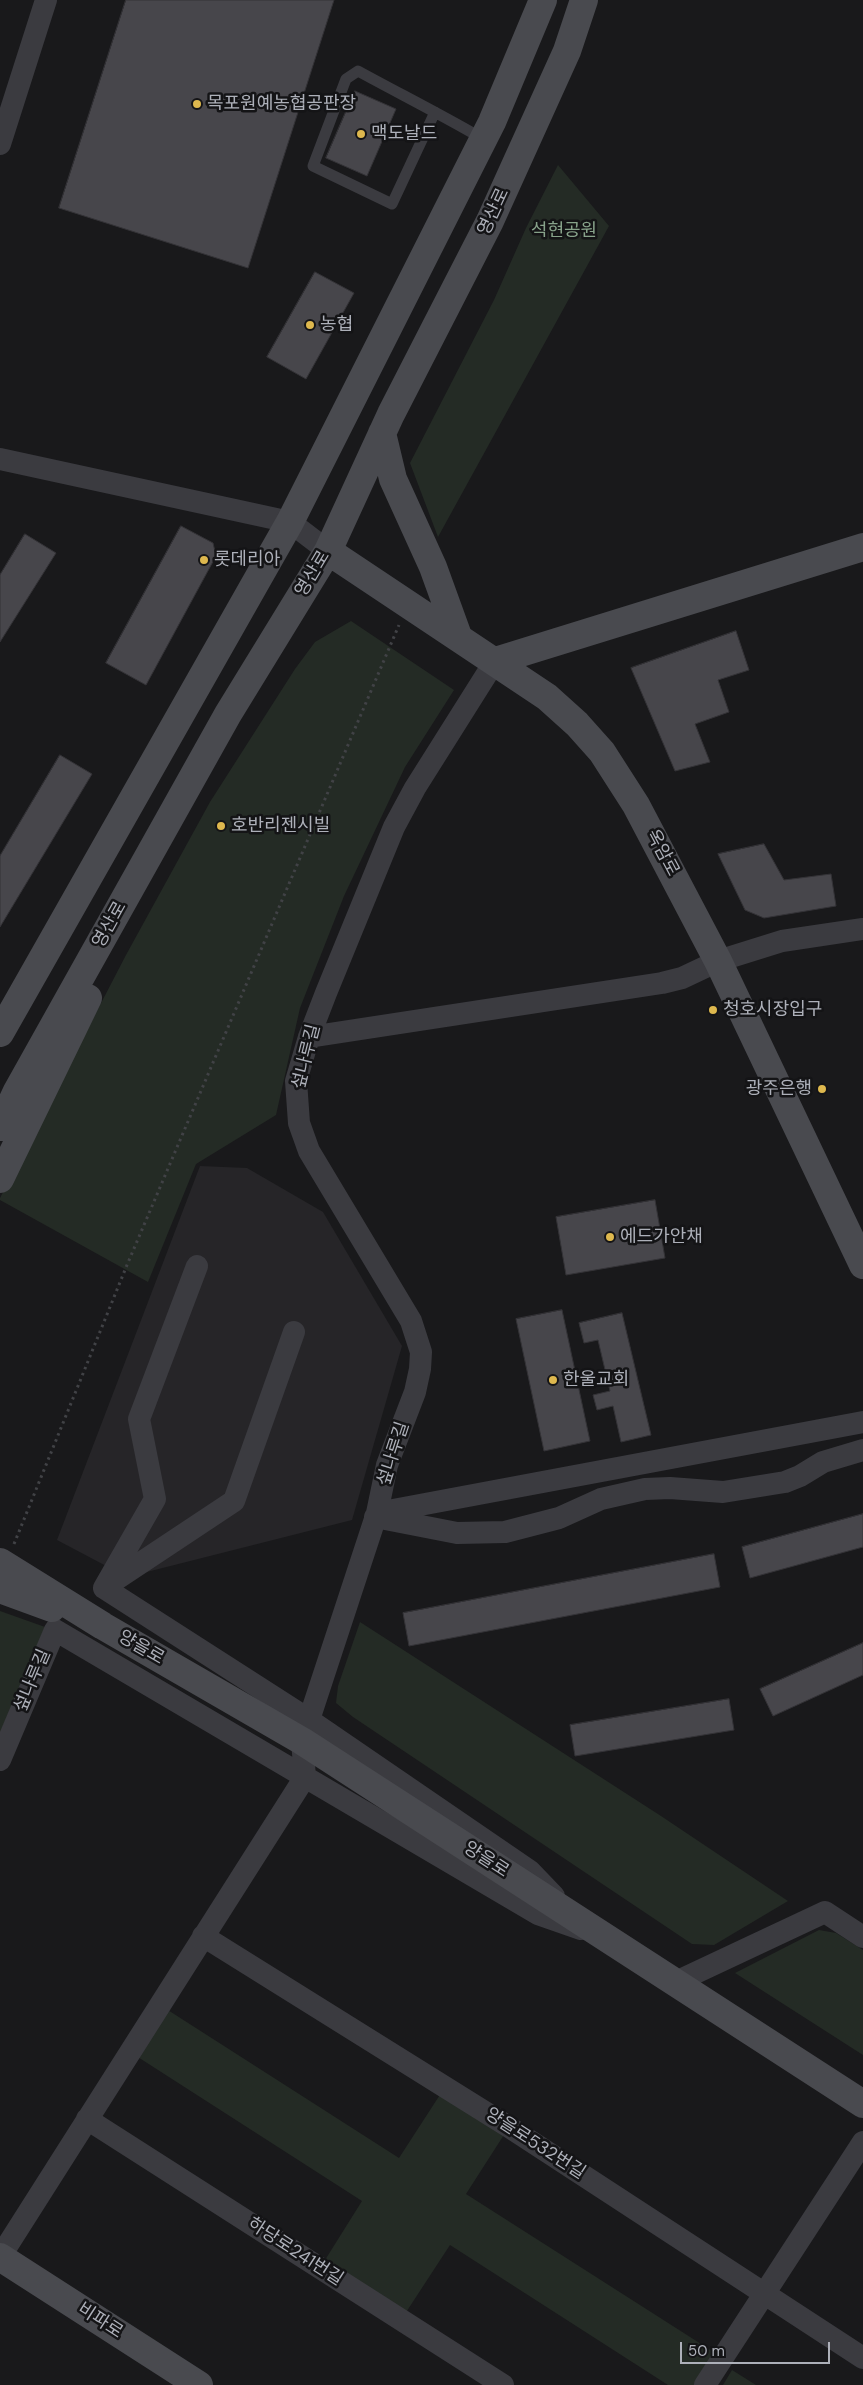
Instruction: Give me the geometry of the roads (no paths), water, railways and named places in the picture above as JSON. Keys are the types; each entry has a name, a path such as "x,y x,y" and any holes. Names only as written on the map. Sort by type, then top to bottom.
{"street":[{"path":"0,144 46,0"},
{"path":"0,1033 290,522 483,139 543,0"},
{"name":"영산로","path":"0,1127 17,1091 228,714 328,551 382,433 490,221 567,50 584,0"},
{"path":"382,433 393,479 433,567 458,636"},
{"path":"0,459 290,522 328,551"},
{"path":"495,661 863,547"},
{"name":"옥암로","path":"328,551 547,697 577,724 602,752 636,805 718,961 863,1265"},
{"name":"섶나루길","path":"305,1730 376,1515 387,1466 415,1392 420,1369 421,1352 411,1321 309,1150 299,1123 296,1081 309,1037 394,826 415,788 495,661"},
{"path":"0,1179 228,714"},
{"path":"309,1037 662,983 682,978 718,961 782,941 863,929"},
{"path":"104,1588 155,1499 139,1419 197,1266"},
{"path":"104,1588 234,1501 294,1332"},
{"path":"376,1515 863,1422"},
{"path":"376,1515 457,1533 505,1532 559,1518 601,1499 644,1489 670,1488 723,1492 785,1482 800,1476 823,1462 863,1450"},
{"name":"양을로","path":"3,1559 103,1626 305,1730 574,1917 863,2104"},
{"path":"0,2257 305,1777 305,1730 104,1588"},
{"path":"0,1589 103,1626"},
{"name":"섶나루길","path":"0,1760 55,1630 305,1777"},
{"path":"305,1777 538,1914 610,1939"},
{"path":"676,1982 825,1912 863,1937"},
{"name":"양을로532번길","path":"203,1936 501,2122 863,2358"},
{"name":"하당로241번길","path":"88,2119 503,2385"},
{"path":"705,2385 863,2142"},
{"name":"비파로","path":"0,2257 199,2385"}],"lane":[{"path":"435,112 392,204 313,166 346,79 358,71 435,112 483,139"}],"place":[{"name":"목포원예농협공판장","path":"197,104"},
{"name":"맥도날드","path":"361,134"},
{"name":"농협","path":"310,325"},
{"name":"롯데리아","path":"204,560"},
{"name":"호반리젠시빌","path":"221,826"},
{"name":"청호시장입구","path":"713,1010"},
{"name":"광주은행","path":"822,1089"},
{"name":"에드가안채","path":"610,1237"},
{"name":"한울교회","path":"553,1380"}],"park label":[{"name":"석현공원","path":"564,231"}]}
